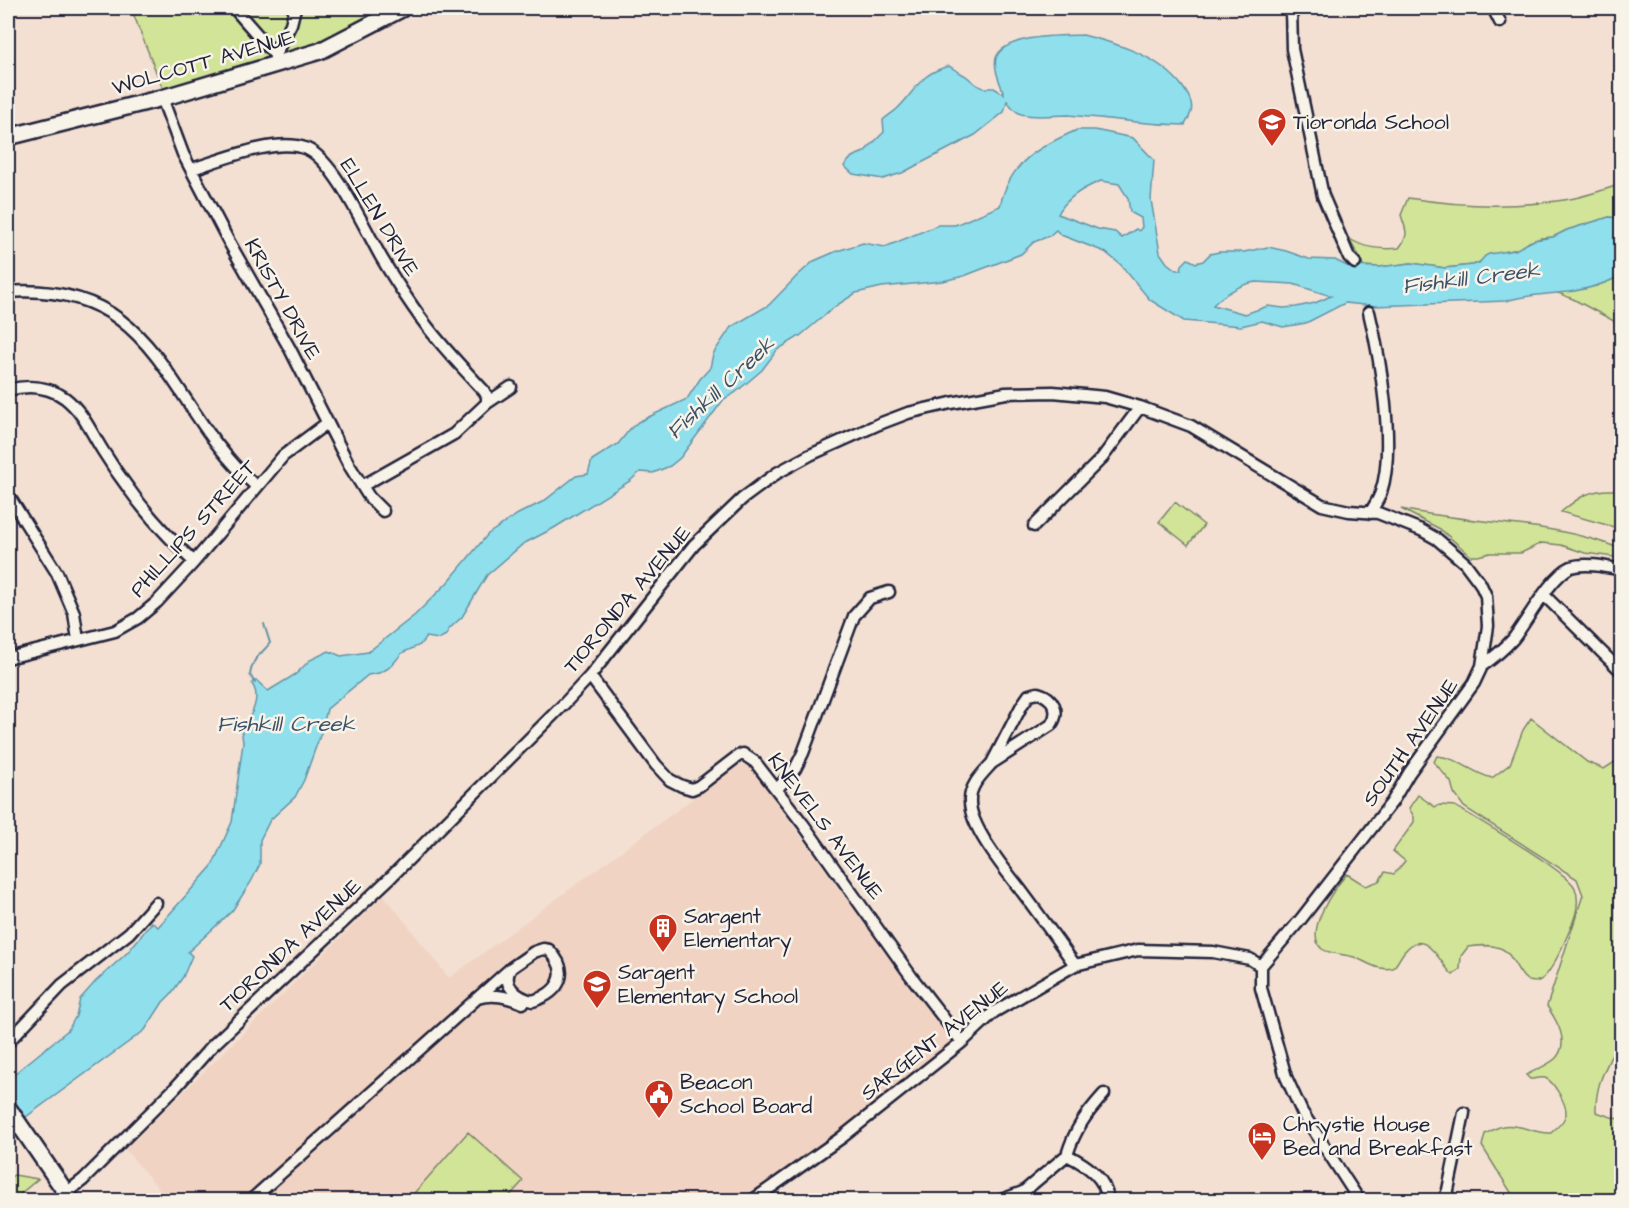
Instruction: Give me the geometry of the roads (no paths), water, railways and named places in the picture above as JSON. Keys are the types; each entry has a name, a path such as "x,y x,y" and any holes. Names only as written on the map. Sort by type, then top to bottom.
{"main road":[{"name":"WOLCOTT AVENUE","path":"8,136 162,98 275,60 320,51 403,8"},
{"path":"8,1108 64,1195"}],"street":[{"path":"234,8 275,60 291,24 295,8"},
{"path":"1292,8 1292,49 1323,196 1349,257 1355,263"},
{"path":"1493,8 1500,22"},
{"name":"KRISTY DRIVE","path":"162,98 183,154 327,423 369,497 384,511"},
{"name":"ELLEN DRIVE","path":"192,169 250,150 274,146 297,146 318,155 340,185 382,259 414,308 438,341 484,391 487,403"},
{"path":"8,292 27,291 65,296 108,311 130,326 150,347 180,387 222,452 256,486"},
{"path":"1369,312 1380,368 1387,439 1387,460 1381,493 1370,513"},
{"path":"8,390 26,386 44,388 64,397 83,418 129,490 152,519 194,562"},
{"path":"362,486 454,434 487,403 511,387"},
{"name":"TIORONDA AVENUE","path":"64,1195 83,1180 175,1088 212,1046 391,877 564,704 590,676 694,545 742,499 767,479 810,455 908,413 1006,393 1076,393 1105,397 1140,407 1191,426 1214,442 1322,505 1370,513"},
{"path":"1034,526 1102,458 1140,407"},
{"name":"PHILLIPS STREET","path":"8,658 115,631 138,618 157,602 194,562 283,456 327,423"},
{"path":"8,495 57,573 74,613 78,640"},
{"name":"SOUTH AVENUE","path":"1261,966 1301,919 1392,802 1409,773 1468,693 1482,666 1488,626 1485,596 1480,583 1465,563 1437,539 1378,513 1370,513"},
{"path":"1482,666 1512,639 1560,575 1570,568 1585,566 1622,570"},
{"path":"777,789 795,769 804,753 854,616 870,598 889,592"},
{"path":"1544,595 1622,672"},
{"name":"KNEVELS AVENUE","path":"590,676 656,765 670,780 692,789 738,756 743,754 755,762 962,1042"},
{"path":"992,763 1051,725 1056,711 1051,699 1038,693 1029,695 992,763 973,787 970,802 971,811 994,855 1075,965"},
{"path":"8,1042 62,985 129,933 156,903"},
{"path":"251,1200 474,999 525,957 543,949 549,950 562,970 560,982 553,990 533,1001 523,1003 490,995 474,999"},
{"name":"SARGENT AVENUE","path":"753,1200 841,1138 962,1042 994,1012 1075,965 1138,951 1213,952 1250,959 1261,966"},
{"path":"1261,966 1261,988 1286,1077 1302,1112 1359,1200"},
{"path":"511,968 507,974 511,989 517,995 533,1001"},
{"path":"1001,1200 1023,1191 1067,1155 1083,1117 1104,1094"},
{"path":"1444,1200 1464,1113"},
{"path":"1067,1155 1093,1171 1104,1185 1108,1200"}],"water":[{"path":"1083,35 1137,53 1150,59 1173,76 1191,102 1192,109 1185,125 1068,115 1026,115 1017,112 1007,101 1004,112 975,135 902,173 883,179 853,174 844,166 852,157 864,152 884,132 883,120 898,108 919,83 931,73 949,66 977,85 983,88 994,88 1004,94 996,67 996,58 1001,50 1022,40"},
{"name":"Fishkill Creek","path":"1077,130 1095,130 1133,138 1154,160 1151,200 1160,253 1176,270 1181,270 1182,265 1188,259 1196,263 1203,261 1210,254 1219,252 1244,252 1268,247 1309,259 1335,260 1347,266 1380,267 1411,263 1445,268 1473,265 1489,254 1515,250 1534,240 1553,237 1567,230 1609,217 1621,216 1621,276 1581,290 1525,296 1506,301 1374,306 1345,303 1306,323 1283,327 1262,321 1241,326 1184,321 1150,300 1121,265 1105,252 1061,235 1056,230 1049,236 1034,242 1021,254 964,276 943,281 882,287 856,293 837,305 800,336 777,350 762,370 735,393 724,399 680,458 670,466 653,473 640,472 630,481 554,528 523,544 487,575 462,617 446,635 439,639 426,637 420,645 402,653 387,669 368,675 327,709 304,780 295,797 270,820 260,840 260,864 251,882 232,911 188,952 192,956 183,977 145,1030 8,1130 8,1079 68,1030 76,1016 80,999 128,952 152,922 158,927 212,866 232,822 243,743 241,726 252,712 256,700 253,681 257,681 268,691 296,674 310,660 329,651 341,656 368,652 415,615 449,581 488,534 518,514 544,501 576,476 588,474 592,460 618,444 638,422 687,399 710,368 713,354 731,327 769,305 814,261 863,243 885,247 938,225 955,225 1000,206 1018,167 1038,150","holes":["1101,181 1119,184 1128,198 1130,212 1141,218 1142,227 1139,231 1136,229 1122,238 1115,232 1098,229 1058,214 1076,194","1257,282 1293,284 1331,296 1315,303 1296,307 1268,306 1245,314 1213,305 1233,290"]}],"waterway":[{"path":"255,683 250,675 253,664 270,643 264,624"}],"place":[{"name":"Tioronda School","path":"1272,148"},
{"name":"Sargent Elementary","path":"663,954"},
{"name":"Sargent Elementary School","path":"597,1010"},
{"name":"Beacon School Board","path":"659,1120"},
{"name":"Chrystie House Bed and Breakfast","path":"1262,1162"}]}
